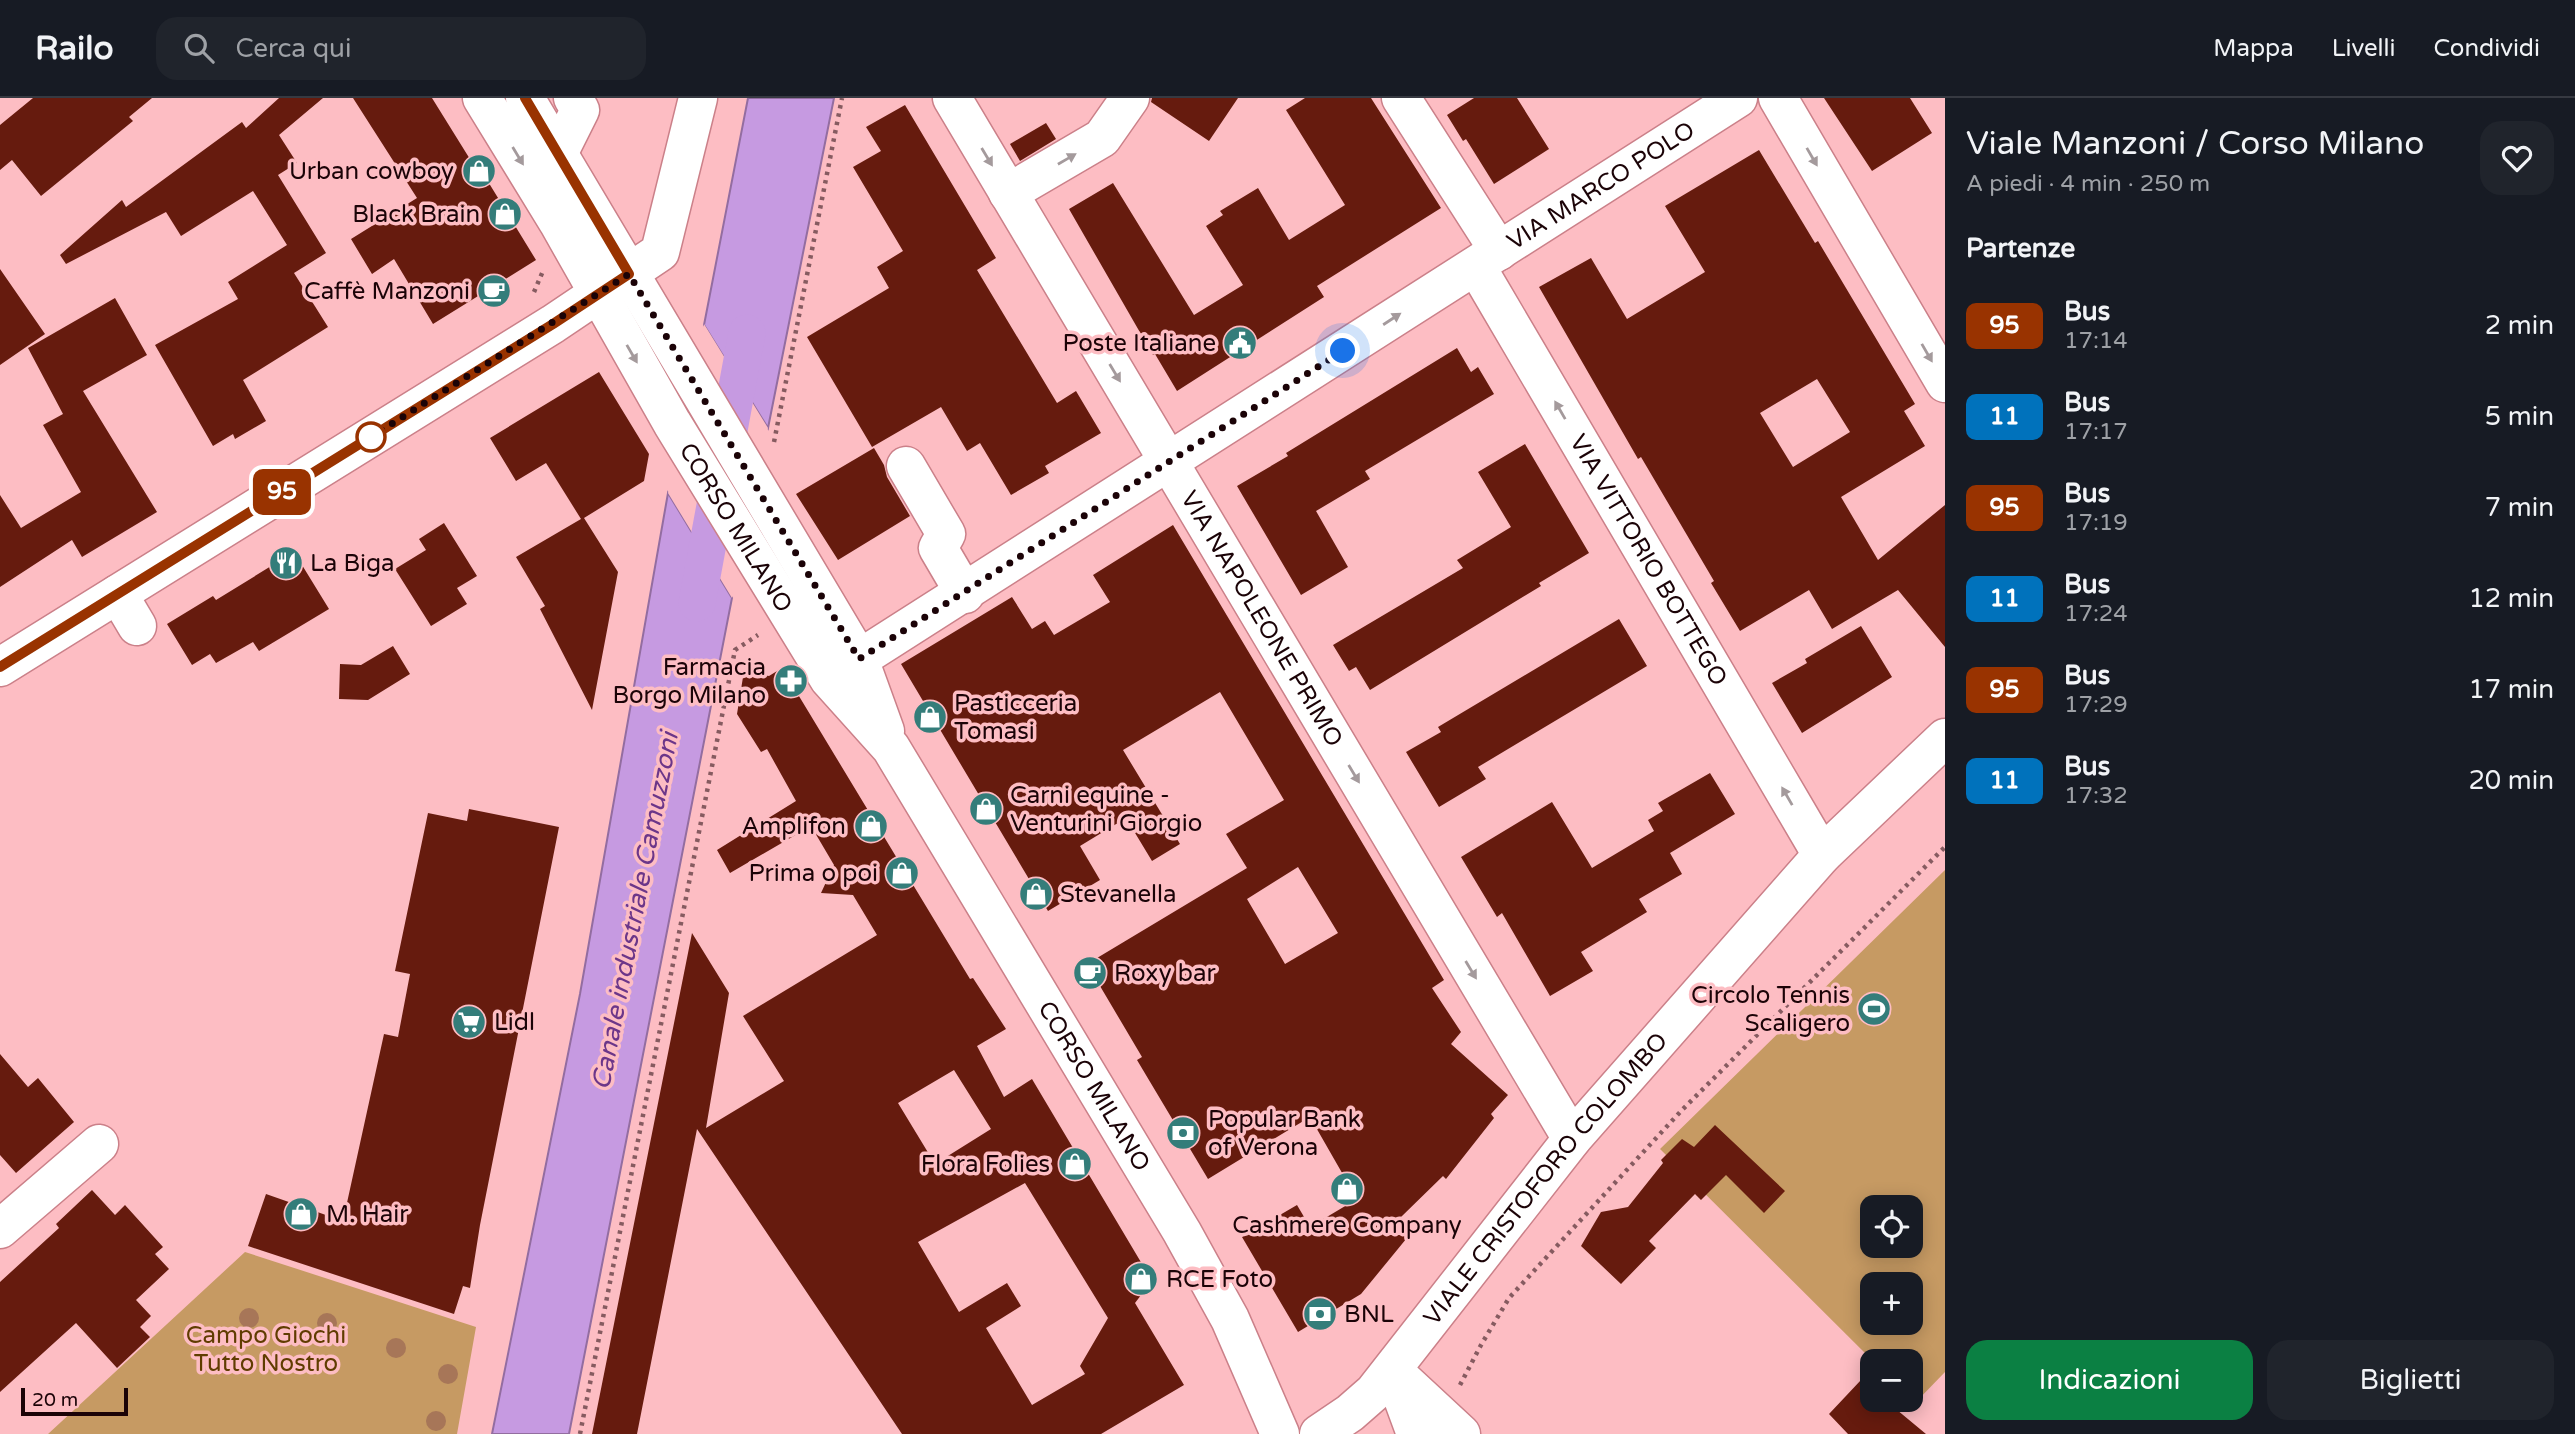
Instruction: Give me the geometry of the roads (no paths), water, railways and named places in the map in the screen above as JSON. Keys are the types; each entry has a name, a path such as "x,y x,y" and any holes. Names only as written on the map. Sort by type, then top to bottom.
{"street":[{"name":"CORSO MILANO","path":"482,98 558,222 673,424 829,679 891,748 1182,1232 1230,1319 1280,1434"},
{"name":"CORSO MILANO","path":"524,98 859,659 891,748"},
{"path":"558,154 580,110 573,98"},
{"path":"0,667 127,610 660,252 698,98"},
{"name":"VIA NAPOLEONE PRIMO","path":"952,98 1572,1139"},
{"path":"1008,193 1102,138 1130,98"},
{"name":"VIA MARCO POLO","path":"1402,98 1487,258"},
{"name":"VIA MARCO POLO","path":"859,659 965,594 1738,98"},
{"path":"1778,98 1945,383"},
{"name":"VIA VITTORIO BOTTEGO","path":"1487,258 1822,855"},
{"path":"906,466 946,534 938,548 965,594"},
{"name":"VIALE CRISTOFORO COLOMBO","path":"1320,1434 1374,1392 1572,1139 1822,855 1945,738"},
{"path":"0,1229 99,1144"},
{"path":"1392,1370 1440,1428"}],"water":[{"path":"748,98 834,98 768,428 704,325"},
{"path":"668,493 732,598 569,1434 492,1434 580,994"}],"waterway":[{"name":"Canale industriale Camuzzoni","path":"697,603 747,333"}],"place":[{"name":"Urban cowboy","path":"479,171"},
{"name":"Black Brain","path":"505,214"},
{"name":"Caffè Manzoni","path":"494,291"},
{"name":"Poste Italiane","path":"1240,343"},
{"name":"La Biga","path":"286,563"},
{"name":"Farmacia Borgo Milano","path":"791,681"},
{"name":"Pasticceria Tomasi","path":"930,717"},
{"name":"Carni equine - Venturini Giorgio","path":"986,809"},
{"name":"Amplifon","path":"871,826"},
{"name":"Prima o poi","path":"902,873"},
{"name":"Stevanella","path":"1036,894"},
{"name":"Roxy bar","path":"1090,973"},
{"name":"Circolo Tennis Scaligero","path":"1874,1009"},
{"name":"Lidl","path":"469,1022"},
{"name":"Popular Bank of Verona","path":"1183,1133"},
{"name":"Flora Folies","path":"1075,1164"},
{"name":"Cashmere Company","path":"1347,1189"},
{"name":"M. Hair","path":"301,1214"},
{"name":"RCE Foto","path":"1141,1279"},
{"name":"BNL","path":"1320,1314"}],"park label":[{"name":"Campo Giochi Tutto Nostro","path":"266,1349"}]}
